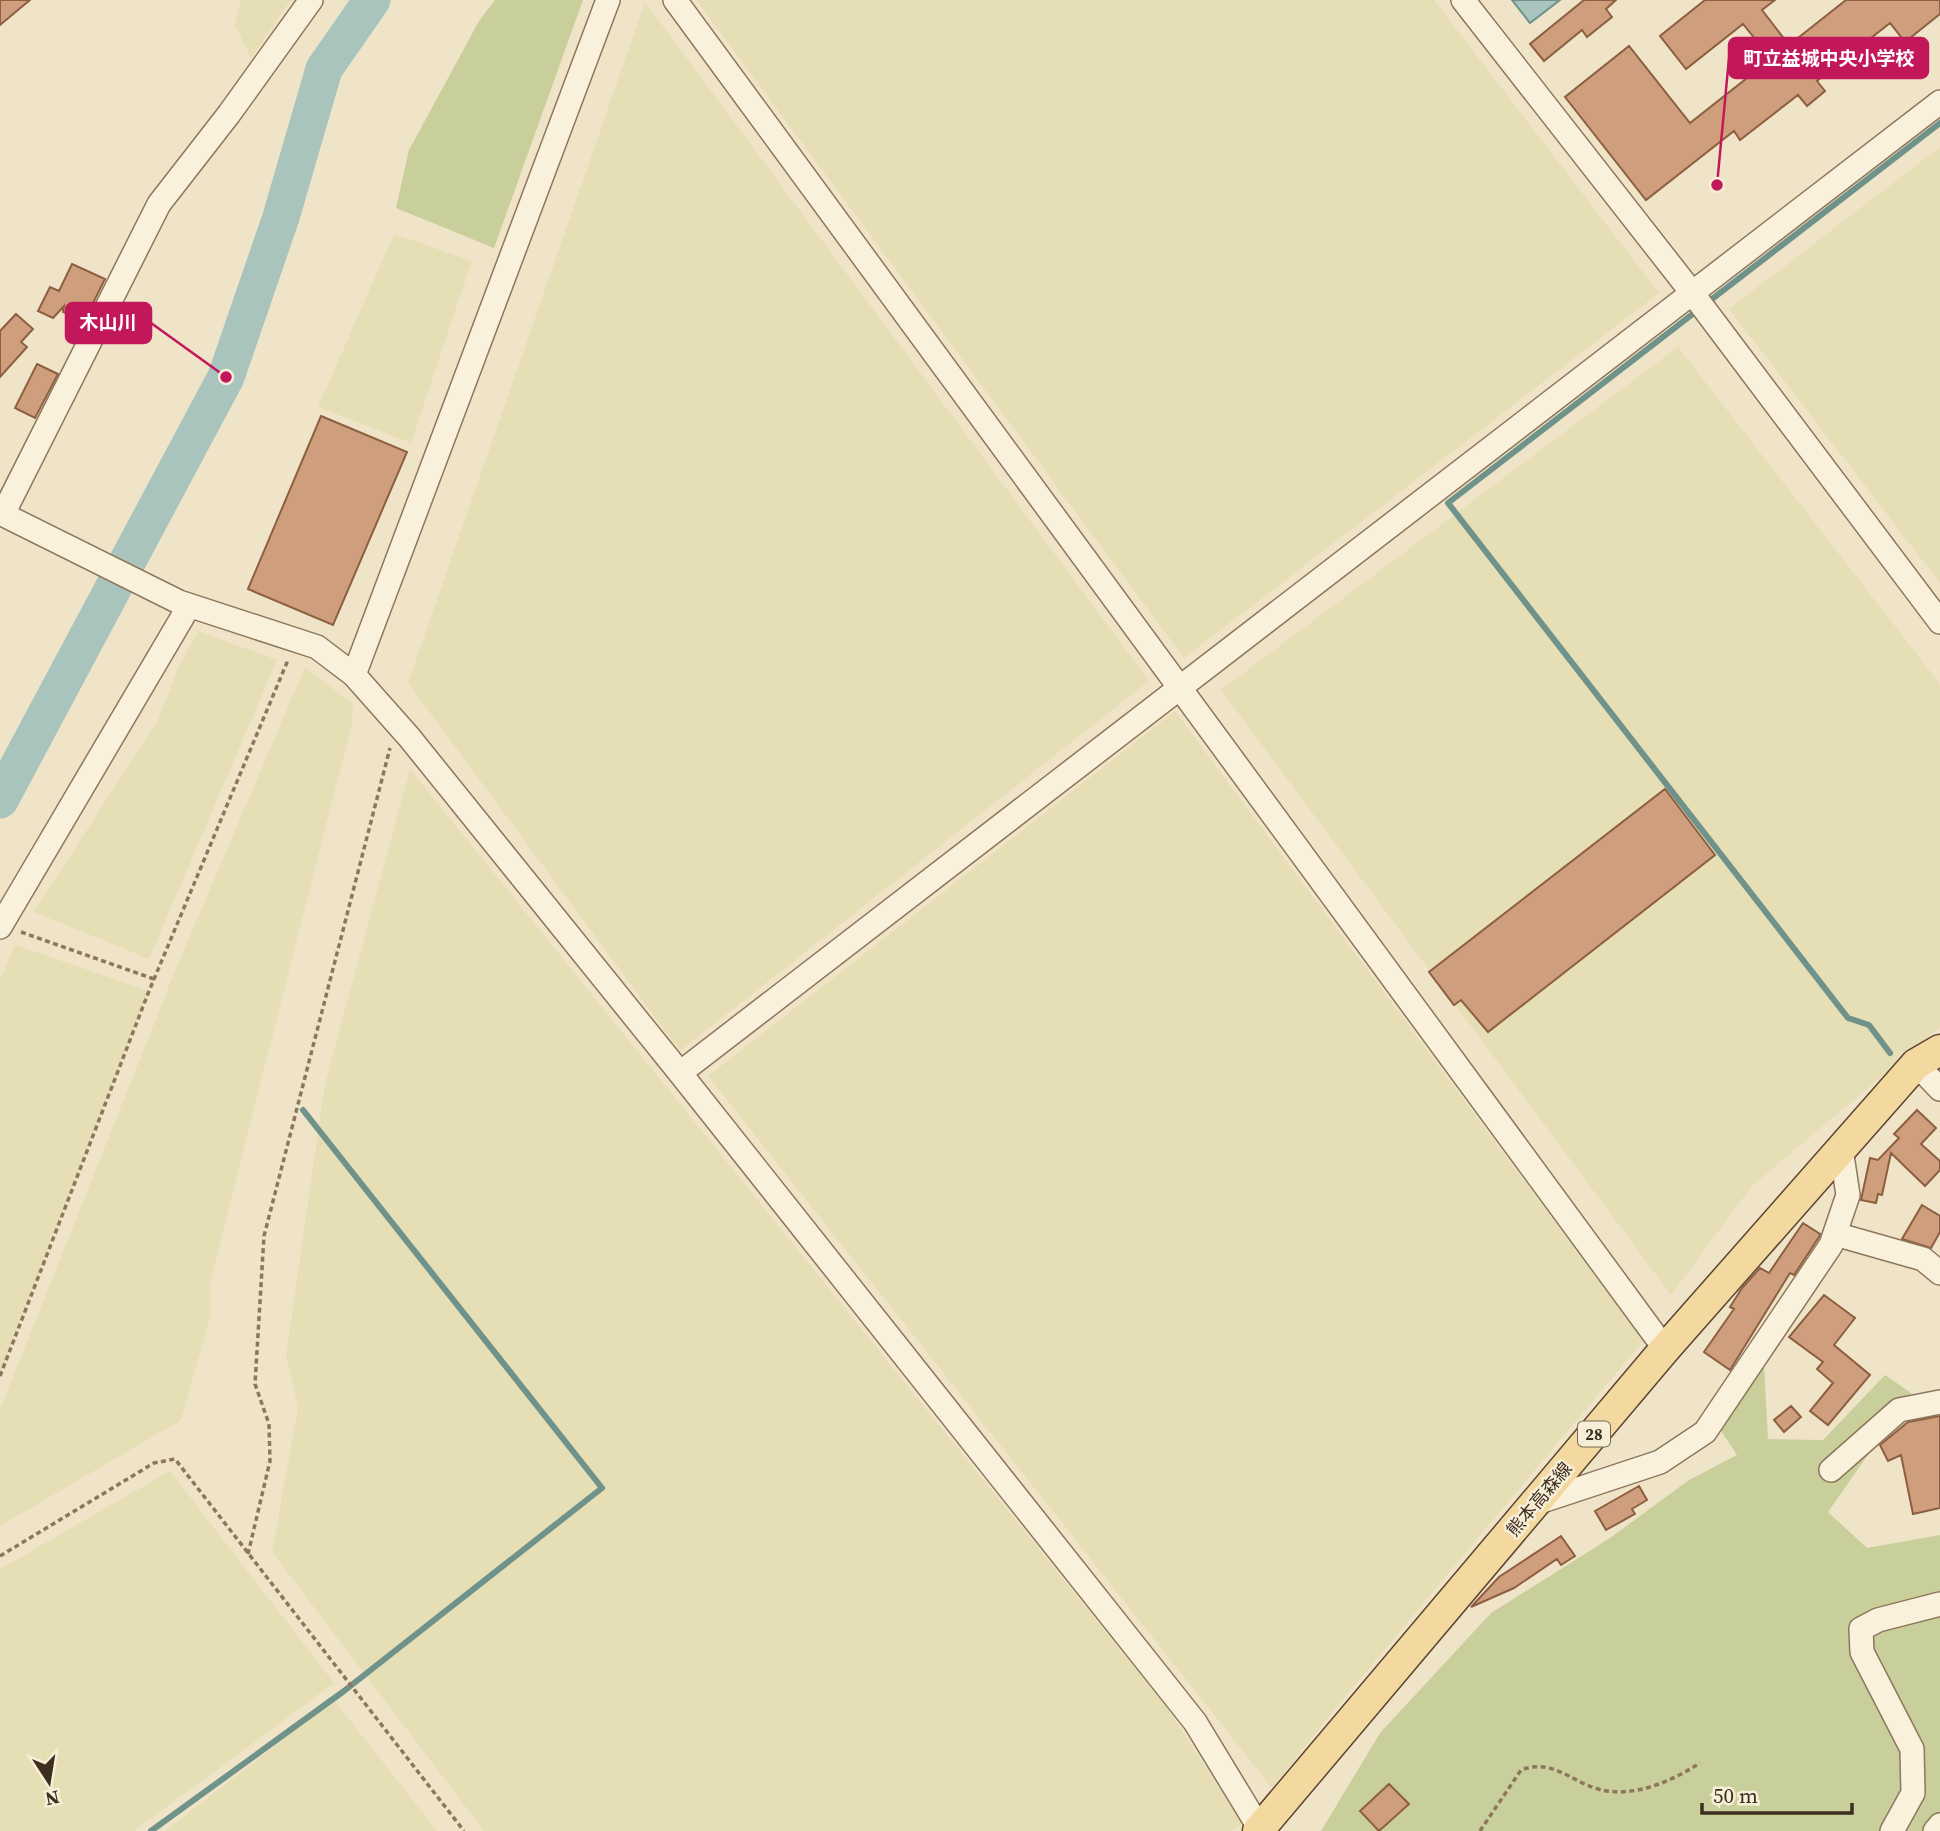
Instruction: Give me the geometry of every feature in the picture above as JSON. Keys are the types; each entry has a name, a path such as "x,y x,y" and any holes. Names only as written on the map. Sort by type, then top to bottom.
{"main road":[{"name":"熊本高森線","path":"1266,1826 1665,1349 1841,1149 1928,1057"}],"street":[{"path":"311,0 229,114 159,204 4,515 184,604 317,647 354,675 397,723 680,1073 1195,1722 1266,1826"},
{"path":"354,675 608,0"},
{"path":"675,0 1665,1349"},
{"path":"1463,0 1693,295 1940,622"},
{"path":"680,1073 1693,295 1940,102"},
{"path":"1,926 184,604"},
{"path":"1928,1057 1940,1089"},
{"path":"1536,1503 1660,1462 1705,1432 1831,1245 1848,1195 1841,1149"},
{"path":"1835,1234 1937,1264"},
{"path":"1830,1470 1899,1410 1940,1402"},
{"path":"1892,1831 1913,1793 1912,1749 1862,1652 1861,1629 1878,1620 1940,1604"},
{"path":"1935,1831 1940,1825"}],"path":[{"path":"0,1376 155,979 297,640"},
{"path":"248,1554 270,1461 269,1424 255,1384 264,1236 397,723"},
{"path":"1,926 155,979"},
{"path":"0,1556 154,1463 175,1459 464,1831"},
{"path":"1480,1831 1521,1770 1563,1770 1598,1789 1630,1791 1680,1776 1700,1762"}],"shaded area":[{"path":"241,0 291,0 251,58 235,25"},
{"path":"696,0 1434,0 1659,293 1184,658"},
{"path":"645,2 1149,681 680,1051 408,683"},
{"path":"1940,147 1940,583 1729,309"},
{"path":"394,234 472,261 411,443 318,407"},
{"path":"1678,347 1940,684 1940,1027 1752,1186 1671,1295 1221,690"},
{"path":"198,631 277,660 149,959 34,912 159,718 177,671"},
{"path":"305,667 353,704 352,723 210,1282 211,1314 181,1420 0,1526 0,1409 175,971"},
{"path":"1175,711 1643,1341 1272,1788 708,1076"},
{"path":"410,769 1168,1709 1242,1824 1232,1831 484,1831 272,1552 298,1408 286,1356 325,1084"},
{"path":"15,945 149,991 0,1376 0,980"},
{"path":"170,1471 334,1683 134,1831 0,1831 0,1569"},
{"path":"334,1700 437,1831 165,1831"}],"green space":[{"path":"495,0 583,0 494,248 396,208 409,150 479,21"},
{"path":"1764,1366 1768,1439 1823,1440 1885,1375 1911,1393 1828,1512 1867,1548 1940,1535 1940,1831 1321,1831 1380,1733 1491,1613 1610,1538 1689,1480 1737,1455 1717,1425"}],"water":[{"path":"1512,0 1560,0 1530,23"}],"building":[{"path":"0,0 30,0 0,25"},
{"path":"1584,0 1616,0 1606,9 1612,17 1587,37 1582,30 1544,61 1530,44"},
{"path":"1705,0 1775,0 1762,10 1789,45 1846,0 1940,0 1940,14 1905,42 1890,23 1817,81 1825,91 1807,106 1798,95 1740,140 1734,131 1646,200 1565,97 1629,46 1690,123 1771,59 1743,24 1686,69 1660,36"},
{"path":"72,264 105,279 84,321 63,312 64,306 53,318 38,311 50,287 59,291"},
{"path":"16,314 33,329 21,342 27,347 0,377 0,331"},
{"path":"37,364 58,374 35,418 15,408"},
{"path":"321,416 407,452 333,625 248,589"},
{"path":"1665,789 1715,855 1488,1032 1461,1000 1454,1005 1429,972"},
{"path":"1917,1110 1936,1128 1921,1144 1940,1161 1940,1170 1925,1186 1891,1153 1882,1195 1878,1194 1876,1203 1861,1200 1870,1158 1878,1160 1899,1138 1894,1134"},
{"path":"1922,1205 1940,1216 1940,1232 1931,1248 1902,1239"},
{"path":"1803,1223 1820,1234 1819,1237 1794,1275 1790,1273 1730,1370 1704,1352 1734,1309 1730,1307 1742,1288 1760,1268 1769,1273"},
{"path":"1824,1295 1855,1318 1834,1345 1870,1375 1828,1425 1810,1411 1833,1383 1817,1369 1823,1362 1789,1337"},
{"path":"1791,1406 1801,1417 1784,1432 1774,1420"},
{"path":"1940,1416 1940,1508 1913,1514 1901,1455 1888,1461 1880,1445 1908,1422"},
{"path":"1639,1486 1647,1500 1632,1509 1635,1514 1606,1530 1595,1511"},
{"path":"1561,1536 1575,1556 1561,1565 1557,1559 1514,1588 1471,1607 1499,1577"},
{"path":"1389,1784 1409,1804 1379,1831 1360,1811"}],"waterway":[{"path":"0,800 226,377 281,217 324,69 372,0"},
{"path":"1890,1053 1869,1025 1848,1018 1448,503 1940,123"},
{"path":"151,1831 344,1691 602,1488 303,1110"}],"place":[{"name":"町立益城中央小学校","path":"1717,185"},
{"name":"木山川","path":"226,377"}]}
